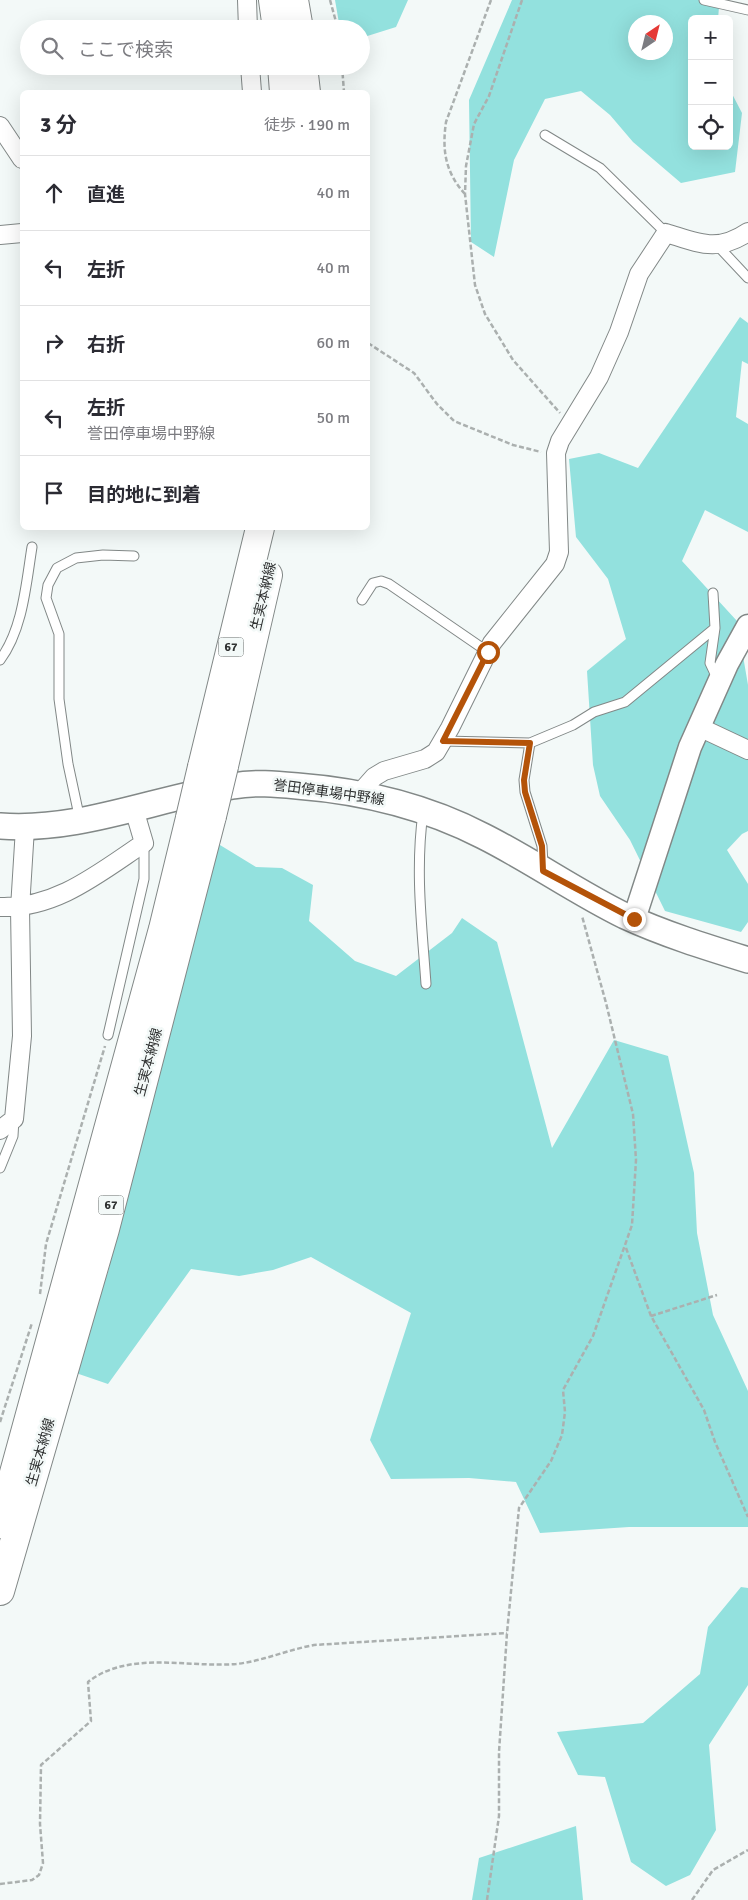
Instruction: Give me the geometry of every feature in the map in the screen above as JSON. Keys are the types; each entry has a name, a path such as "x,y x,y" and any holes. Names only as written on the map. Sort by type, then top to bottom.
{"main road":[{"path":"273,0 276,20"},
{"path":"294,0 297,20"},
{"path":"283,75 284,90"},
{"path":"304,75 306,90"},
{"name":"生実本納線","path":"0,1591 105,1229 213,766 260,530"},
{"name":"生実本納線","path":"213,766 278,530"},
{"name":"誉田停車場中野線","path":"0,826 25,828 51,826 234,786 266,784 299,786 359,794 424,810 485,837 575,889 634,919 697,944 748,960"},
{"name":"生実本納線","path":"0,1524 160,938 201,817"}],"street":[{"path":"246,0 247,20"},
{"path":"251,75 252,90"},
{"path":"0,126 20,156"},
{"path":"0,235 20,232"},
{"path":"359,794 374,777 384,771 425,759 436,752 492,643 555,564 559,552 556,456 560,441 599,377 619,332 639,274 666,233 707,245 718,246 728,243 748,232"},
{"path":"634,919 690,747 719,681 748,626"},
{"path":"699,727 748,750"},
{"path":"0,907 20,908 78,889 144,843 134,809"},
{"path":"0,1130 14,1119 22,1036 20,908 25,828"}],"lane":[{"path":"704,0 748,10"},
{"path":"545,135 600,168 666,233"},
{"path":"718,246 748,278"},
{"path":"0,660 6,652 19,617 32,547"},
{"path":"80,820 68,764 59,700 59,634 46,598 48,585 57,568 76,558 103,555 134,556"},
{"path":"362,600 373,583 381,581 389,584 488,652"},
{"path":"713,594 715,628 710,663 719,681"},
{"path":"443,741 530,743 573,725 594,712 625,702 715,628"},
{"path":"530,743 524,780 525,792 542,846 543,871"},
{"path":"424,810 420,836 420,899 426,984"},
{"path":"108,1035 144,879 144,843"},
{"path":"0,1168 13,1136 14,1119"}],"path":[{"path":"330,0 336,20"},
{"path":"465,194 451,175 444,155 446,122 491,0"},
{"path":"522,0 489,96 474,124 466,166 465,194 475,285 484,314 513,360 570,425"},
{"path":"343,75 344,90"},
{"path":"370,344 414,373 437,404 454,421 513,445 556,456"},
{"path":"488,1900 499,1816 498,1752 519,1508 551,1461 562,1434 563,1390 593,1336 626,1247 632,1225 636,1160 633,1114 606,1003 575,889"},
{"path":"40,1299 46,1244 108,1035"},
{"path":"626,1247 651,1316 704,1410 714,1442 748,1517"},
{"path":"651,1316 717,1295"},
{"path":"0,1422 33,1318"},
{"path":"0,1884 32,1880 39,1874 43,1863 40,1824 41,1765 91,1721 88,1682 98,1674 131,1664 235,1664 260,1660 290,1650 314,1645 507,1633"},
{"path":"692,1900 714,1870 748,1850"}],"shaded area":[{"path":"335,0 408,0 396,27 370,35 370,20 338,20"},
{"path":"512,0 728,0 719,7 718,15 688,15 688,150 733,150 733,96 742,113 735,172 681,183 633,142 610,115 581,91 545,99 514,160 494,257 471,242 469,100"},
{"path":"740,317 748,323 748,364 742,361 736,417 748,424 748,532 705,510 682,561 737,621 748,685 748,831 742,834 727,850 748,884 748,922 741,932 665,911 630,840 600,796 593,765 587,671 626,639 608,579 576,537 569,459 599,453 638,468"},
{"path":"202,834 256,867 282,868 313,885 309,921 355,961 396,976 452,933 462,918 497,942 552,1148 614,1040 668,1056 694,1173 697,1233 713,1315 748,1391 748,1527 629,1527 540,1533 516,1482 469,1478 391,1479 370,1440 411,1313 311,1257 273,1270 239,1276 191,1269 108,1384 73,1372 108,1272 179,973"},
{"path":"741,1587 748,1588 748,1685 709,1745 716,1830 690,1875 666,1886 631,1862 605,1777 578,1775 557,1732 643,1723 700,1674 708,1627"},
{"path":"576,1826 583,1900 472,1900 479,1858"}],"route":[{"path":"488,652 443,741 530,743 524,780 525,792 542,846 543,871 634,919"}]}
